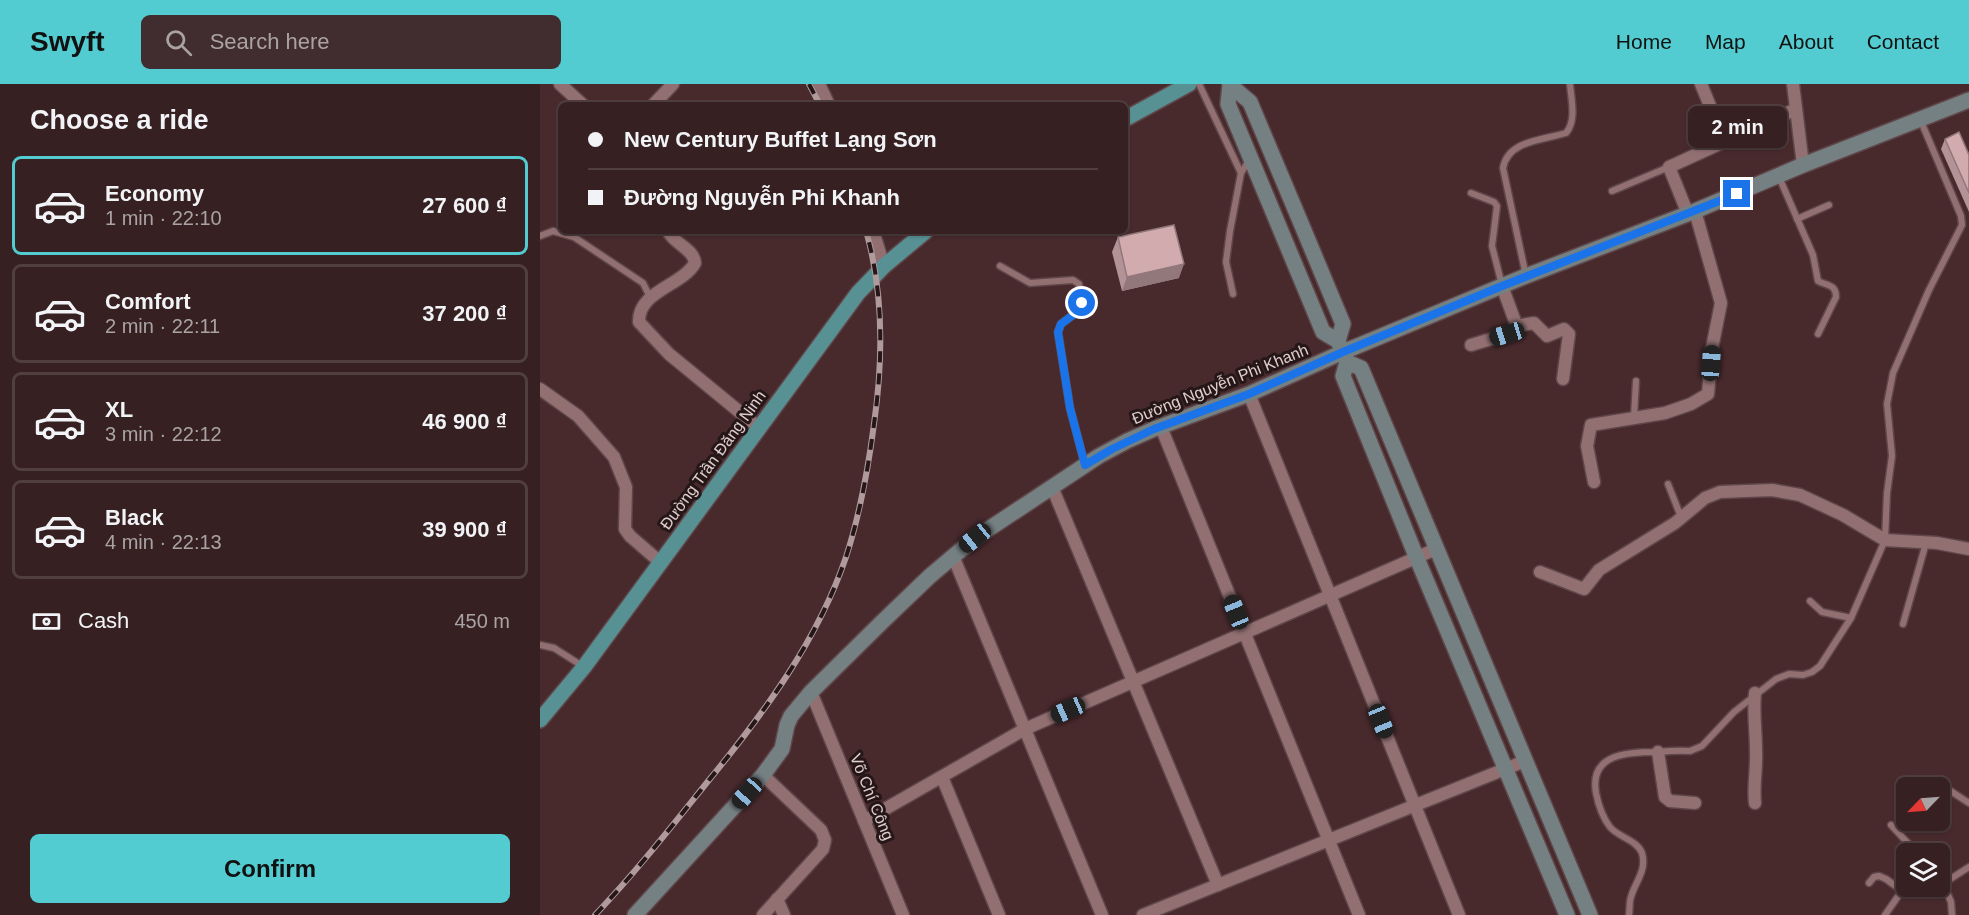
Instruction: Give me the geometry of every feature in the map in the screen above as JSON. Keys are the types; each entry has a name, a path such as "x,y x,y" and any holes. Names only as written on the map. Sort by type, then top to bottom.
{"main road":[{"path":"1128,117 1189,84"},
{"name":"Đường Trần Đăng Ninh","path":"540,720 584,667 858,293 884,266 922,234"}],"street":[{"path":"560,84 580,102"},
{"path":"656,102 673,84"},
{"path":"819,84 828,102"},
{"path":"1701,84 1724,140"},
{"path":"1794,84 1803,165"},
{"path":"1230,85 1228,104 1323,332 1361,368 1590,915"},
{"path":"1230,85 1250,102 1343,324 1343,376 1567,915"},
{"name":"Đường Nguyễn Phi Khanh","path":"637,914 763,775 782,749 791,716 812,692 902,602 953,556 998,522 1085,465 1127,441 1249,394 1343,352 1526,276 1691,213 1803,165 1969,100"},
{"path":"1594,482 1587,446 1590,428 1595,424 1681,408 1701,399 1708,394 1709,390 1712,348 1721,303 1691,213 1669,167 1796,108"},
{"path":"670,234 693,255 695,261 690,270 677,282 650,297 639,316 641,324 669,354 758,427"},
{"path":"874,234 884,266"},
{"path":"1471,345 1515,330 1516,326 1502,286"},
{"path":"1516,326 1534,323 1547,336 1564,329 1568,331 1563,379"},
{"path":"540,389 578,416 614,457 626,487 625,529 660,562"},
{"path":"1249,394 1459,915"},
{"path":"1161,427 1359,915"},
{"path":"1052,487 1218,885"},
{"path":"1540,572 1584,589 1599,570 1681,517 1699,502 1714,494 1743,490 1772,490 1815,500 1885,540 1969,549"},
{"path":"864,821 1025,729 1416,556 1437,549"},
{"path":"953,556 1102,915"},
{"name":"Võ Chí Công","path":"812,692 903,915"},
{"path":"1755,693 1756,751 1753,785 1755,803"},
{"path":"1658,752 1665,797 1670,801 1695,803"},
{"path":"1143,915 1525,761"},
{"path":"763,775 821,830 825,840 823,849 763,915"},
{"path":"942,777 999,915"},
{"path":"777,899 784,915"}],"lane":[{"path":"1199,84 1241,173"},
{"path":"1526,276 1503,168 1504,162 1507,156 1521,146 1566,133 1572,122 1570,84"},
{"path":"1629,915 1630,898 1642,874 1642,855 1638,846 1611,828 1597,796 1595,777 1601,766 1614,757 1636,752 1698,749 1755,693 1783,675 1803,675 1820,666 1851,618 1885,540 1887,493 1892,456 1887,404 1891,382 1910,330 1962,225 1961,216 1920,119"},
{"path":"1233,294 1227,262 1234,207 1241,173 1251,159"},
{"path":"1612,190 1669,167"},
{"path":"1778,176 1813,255 1817,279 1832,286 1836,294 1818,334"},
{"path":"1471,193 1494,202 1497,206 1492,246 1502,286"},
{"path":"1797,219 1829,205"},
{"path":"540,236 553,231 558,232"},
{"path":"564,234 574,237 643,283 650,297"},
{"path":"1000,266 1030,283 1073,280 1079,284 1081,309 1061,324 1058,332 1070,408 1085,465"},
{"path":"1634,418 1636,381"},
{"path":"1668,484 1681,517"},
{"path":"1903,624 1926,543"},
{"path":"1810,601 1822,612 1851,618"},
{"path":"540,645 554,648 584,667"},
{"path":"1950,791 1969,803"},
{"path":"1891,825 1908,843"},
{"path":"1950,879 1969,867"},
{"path":"1869,883 1879,876 1896,887"},
{"path":"1885,915 1897,897"},
{"path":"1949,897 1952,915"}],"building":[{"path":"1959,132 1969,155 1969,193 1945,139"},
{"path":"1174,225 1184,264 1127,277 1118,237"}],"railway":[{"path":"809,84 818,102"},
{"path":"595,915 653,849 750,729 805,646 834,588 846,557 859,508 877,400 880,352 879,303 867,234"}],"route":[{"path":"1082,303 1081,309 1061,324 1058,332 1070,408 1085,465 1127,441 1154,429 1249,394 1502,286 1737,194"}]}
